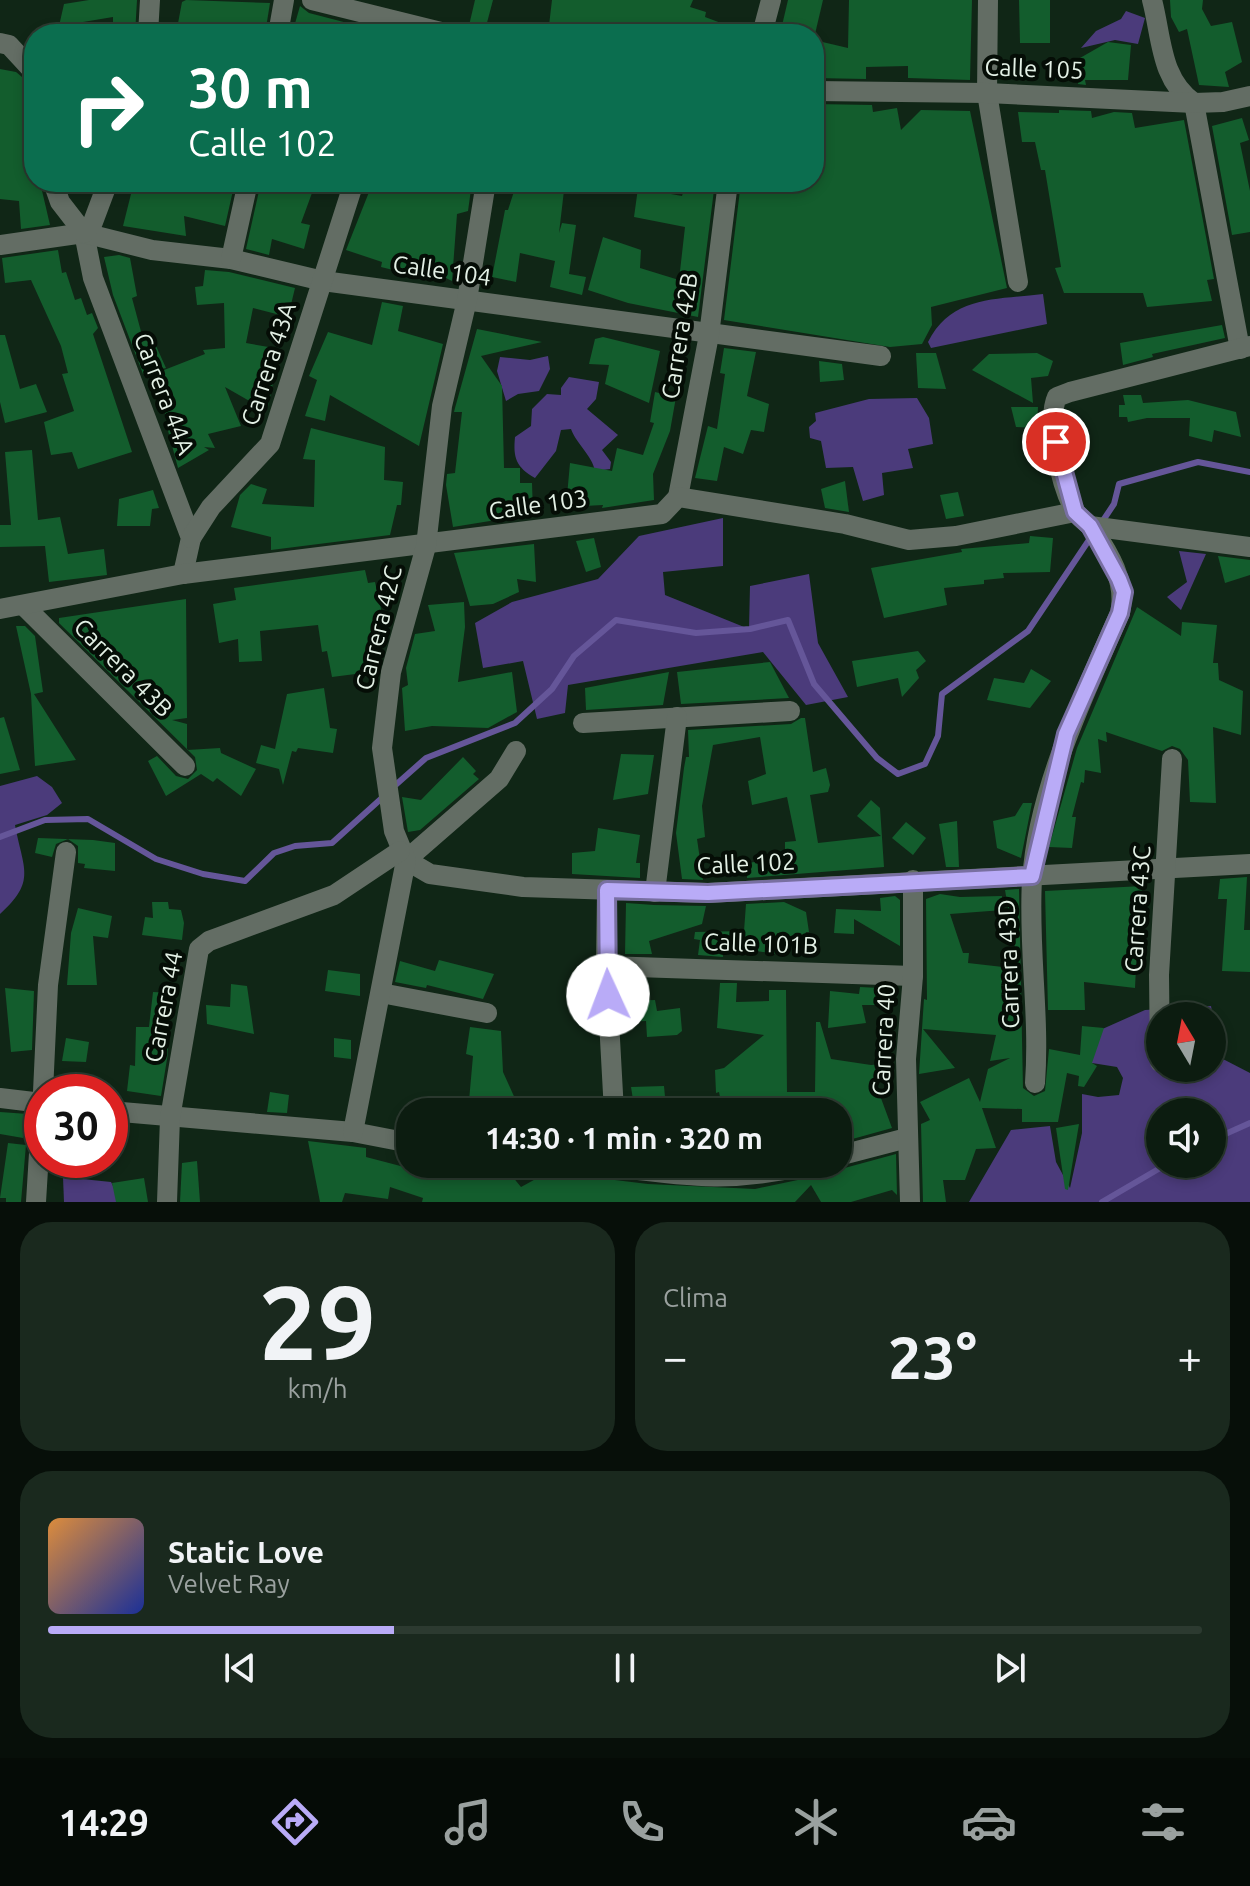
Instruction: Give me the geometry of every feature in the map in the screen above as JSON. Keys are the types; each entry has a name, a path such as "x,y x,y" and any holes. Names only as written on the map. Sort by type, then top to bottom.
{"street":[{"path":"149,24 150,0"},
{"path":"280,24 284,0"},
{"path":"312,0 411,24"},
{"path":"765,24 771,0"},
{"path":"988,0 987,93 1018,282"},
{"path":"1152,0 1169,77 1177,91 1194,103 1245,347"},
{"path":"0,43 9,45 24,60"},
{"name":"Calle 105","path":"824,91 987,93 1194,103 1223,102 1250,96"},
{"path":"56,192 60,202 84,233 93,222 104,192"},
{"path":"231,259 246,192"},
{"name":"Carrera 43A","path":"191,538 211,507 270,444 351,192"},
{"name":"Carrera 42C","path":"353,1132 381,993 400,847 382,748 391,672 426,546 442,406 467,300 484,192"},
{"name":"Carrera 42B","path":"678,497 709,335 727,192"},
{"name":"Calle 104","path":"0,245 84,233 152,250 231,259 323,281 881,356"},
{"name":"Carrera 44A","path":"84,233 93,278 191,538"},
{"name":"Carrera 43D","path":"1035,1083 1039,1037 1031,911 1032,876 1066,734 1120,613 1124,597 1109,556 1082,519 1059,462 1051,409 1057,397 1245,347"},
{"path":"678,497 845,524 909,540 1082,519 1250,547"},
{"name":"Calle 103","path":"0,609 25,607 183,574 426,546 662,514 678,497"},
{"path":"183,574 191,538"},
{"name":"Carrera 43B","path":"25,607 185,766"},
{"path":"583,723 790,711"},
{"path":"655,892 677,717"},
{"path":"400,847 499,779 516,751"},
{"name":"Carrera 43C","path":"1159,1002 1172,759"},
{"name":"Calle 102","path":"400,847 430,874 523,887 655,892 708,893 1250,864"},
{"name":"Carrera 44","path":"167,1202 170,1118 199,949 209,941 334,895 400,847"},
{"path":"44,1074 48,985 66,852"},
{"name":"Carrera 40","path":"910,1202 906,1059 913,976 913,880"},
{"path":"607,890 606,966 613,1098"},
{"name":"Calle 101B","path":"606,966 913,976"},
{"path":"381,993 487,1013"},
{"path":"0,1098 24,1101"},
{"path":"128,1113 353,1132 396,1140"},
{"path":"852,1152 907,1138"},
{"path":"36,1202 37,1178"}],"shaded area":[{"path":"1126,11 1145,18 1138,44 1115,40 1081,48 1096,31 1121,19"},
{"path":"1043,294 1047,324 931,348 928,342 938,327 963,308 993,299"},
{"path":"548,356 550,369 539,391 518,394 506,401 497,371 500,357 530,360"},
{"path":"569,377 599,382 596,399 587,409 618,435 602,450 611,462 610,469 595,471 571,429 561,430 556,451 535,478 517,461 515,437 531,426 532,409 547,394 561,395 561,388"},
{"path":"917,398 929,418 933,444 908,449 913,468 882,473 884,495 863,501 853,467 826,468 821,441 810,438 809,427 816,421 815,413 869,399"},
{"path":"723,518 723,566 663,572 665,595 749,629 750,586 809,574 818,643 848,697 806,705 763,652 568,685 565,713 537,719 523,661 483,668 475,623 512,602 598,579 639,536"},
{"path":"1179,551 1206,554 1181,610 1167,597 1187,582"},
{"path":"37,776 52,787 62,803 47,815 15,825 24,864 23,883 12,903 0,914 0,786"},
{"path":"1146,1010 1146,1082 1226,1082 1226,1061 1250,1073 1250,1202 969,1202 1011,1130 1050,1126 1056,1162 1070,1188 1082,1133 1082,1094 1098,1097 1119,1095 1123,1078 1117,1067 1092,1063 1089,1035"},
{"path":"63,1178 111,1182 121,1202 64,1202"}],"building":[{"path":"89,0 137,0 136,24 113,24 113,17 59,24 64,4"},
{"path":"475,0 493,0 487,24 469,24"},
{"path":"552,0 693,0 690,7 706,12 705,17 724,24 549,24"},
{"path":"788,0 823,0 817,24 782,24"},
{"path":"849,0 972,0 970,80 908,78 908,66 866,67 866,79 824,78 824,42 848,48"},
{"path":"1019,0 1050,0 1050,43 1020,43"},
{"path":"1170,0 1203,0 1202,9 1211,26 1232,22 1242,62 1225,72 1229,87 1199,85 1187,29 1179,32 1171,17"},
{"path":"182,2 270,3 267,24 178,24"},
{"path":"300,6 309,13 351,24 295,24"},
{"path":"1108,42 1131,45 1128,80 1085,80 1086,85 1078,84 1080,58"},
{"path":"0,69 16,72 24,79 24,192 42,192 50,225 21,229 19,201 0,199"},
{"path":"824,104 872,105 873,112 897,108 901,130 921,110 970,111 1007,288 931,307 932,325 922,344 890,347 724,320 740,192 824,192"},
{"path":"1059,110 1091,111 1092,118 1114,112 1132,113 1135,128 1184,120 1214,279 1207,280 1212,301 1147,307 1143,293 1064,293 1055,268 1061,267 1045,170 1041,170 1035,142 1022,142 1018,112 1059,113"},
{"path":"1242,118 1249,140 1240,143 1250,191 1250,232 1232,235 1212,126"},
{"path":"132,192 233,192 225,226 184,216 186,236 123,226"},
{"path":"259,192 312,192 301,223 310,225 304,249 272,239 269,255 246,249"},
{"path":"369,192 471,192 468,211 457,214 452,281 407,259 405,273 381,267 382,262 346,250"},
{"path":"514,192 564,192 559,233 562,223 576,225 569,274 586,277 582,295 550,287 555,261 520,253 516,282 492,277 505,210 508,210"},
{"path":"637,192 682,196 683,192 714,192 698,317 628,303 588,290 603,237 641,250 640,268 679,280 685,227 634,217"},
{"path":"58,250 62,273 66,272 75,300 81,298 87,315 92,313 98,328 93,334 132,452 78,469 72,452 51,455 44,422 74,411 62,374 68,373 61,346 31,280 5,283 2,258"},
{"path":"119,255 130,258 137,296 132,298 143,339 152,337 166,368 143,374 113,295 104,257"},
{"path":"205,270 229,272 295,288 288,317 253,308 246,343 280,349 268,407 260,407 225,387 241,426 208,434 215,448 204,447 209,450 178,468 167,427 159,372 205,354 203,350 225,348 224,303 197,305 195,287 203,286"},
{"path":"382,302 403,306 398,331 443,344 419,446 330,395 325,421 305,416 317,380 309,376 328,332 372,345"},
{"path":"1222,325 1225,338 1152,354 1153,357 1123,365 1120,343"},
{"path":"477,329 542,342 481,356 502,386 504,468 520,468 520,483 532,483 533,514 453,527 446,485 447,474 455,473 462,412 454,412"},
{"path":"0,335 5,335 20,389 36,384 47,412 5,423 0,402"},
{"path":"603,337 660,351 649,403 605,384 609,365 589,364 595,339"},
{"path":"724,348 756,352 747,396 769,404 764,432 751,430 743,454 724,447 717,481 695,478 708,426 717,429 725,374 720,373"},
{"path":"916,353 936,353 946,389 918,388"},
{"path":"1037,353 1053,361 1048,376 1031,378 1033,403 972,370 989,354"},
{"path":"819,361 842,364 844,380 820,382"},
{"path":"655,392 676,397 670,431 653,474 654,500 602,508 603,505 566,507 570,463 612,471 617,448 643,455 654,423 650,422"},
{"path":"1123,395 1141,395 1143,403 1188,400 1236,412 1241,437 1214,430 1212,442 1189,436 1190,418 1147,418 1128,422 1127,417 1119,417 1119,405 1125,405"},
{"path":"1011,407 1038,407 1037,428 1016,427"},
{"path":"311,428 385,447 384,480 403,482 401,505 397,505 390,535 271,550 271,537 231,527 240,495 251,484 267,489 262,504 314,507 315,460 303,459"},
{"path":"32,450 38,520 60,517 68,554 104,549 107,575 49,582 45,546 0,547 0,525 11,525 5,452"},
{"path":"845,481 849,512 825,508 821,489"},
{"path":"153,490 159,508 152,509 150,526 117,526 119,499"},
{"path":"958,492 964,516 946,519 940,495"},
{"path":"1030,536 1053,538 1050,572 1003,573 1004,578 984,580 984,584 944,588 947,605 884,618 871,568 962,552 961,549 1029,543"},
{"path":"594,538 601,567 586,572 576,541"},
{"path":"534,544 536,582 517,579 519,592 493,604 470,606 454,553"},
{"path":"1218,556 1250,560 1250,575 1225,583"},
{"path":"365,570 368,583 375,582 387,636 386,642 369,645 371,672 332,677 327,651 322,652 318,625 260,631 262,661 239,662 238,639 219,643 213,604 236,600 234,588"},
{"path":"186,599 187,718 172,720 187,724 187,749 59,623 59,618"},
{"path":"464,602 465,627 458,682 512,672 517,712 488,728 432,726 405,731 402,688 408,685 406,668 415,634 435,631 428,605"},
{"path":"1137,607 1181,636 1182,622 1217,625 1213,663 1218,663 1219,680 1243,691 1241,735 1213,727 1216,803 1190,802 1188,760 1180,749 1172,746 1162,751 1106,732 1107,742 1098,739 1101,773 1085,770 1084,783 1081,782 1072,817 1076,817 1072,848 1049,847 1077,748"},
{"path":"16,626 25,626 35,636 43,692 34,694 76,760 35,766 31,694"},
{"path":"918,651 926,661 916,670 919,678 902,697 898,678 857,687 852,661"},
{"path":"770,662 789,698 681,704 677,672"},
{"path":"1031,669 1051,681 1030,708 987,700 994,678 1024,683"},
{"path":"669,672 663,705 586,710 585,688"},
{"path":"324,688 330,728 337,729 333,753 298,748 296,752 292,751 283,785 279,769 256,763 261,745 275,749 287,694"},
{"path":"4,717 20,770 0,774 0,718"},
{"path":"805,718 813,772 826,768 830,785 828,792 810,795 818,843 881,836 857,816 871,800 880,808 884,867 747,878 748,863 785,857 785,842 796,841 787,797 752,805 748,781 766,774 760,737 713,745 702,806 705,837 697,839 703,880 682,879 676,833 684,768 686,757 689,757 688,730 791,724"},
{"path":"220,748 221,753 256,769 241,796 217,778 213,782 201,774 166,796 148,761 157,756 176,776 188,779 197,770 195,757 188,750"},
{"path":"621,754 654,755 648,794 613,800"},
{"path":"463,757 479,779 420,830 408,832 402,797 421,800"},
{"path":"1023,803 1032,803 1021,858 997,848 993,821 1015,816"},
{"path":"957,821 959,867 946,867 939,824"},
{"path":"906,822 926,838 913,855 892,838"},
{"path":"598,828 640,835 636,863 640,863 640,878 572,874 572,853 595,851"},
{"path":"38,838 68,839 56,844 52,857 35,853"},
{"path":"68,839 115,843 115,871 84,868 85,864 78,863 78,846"},
{"path":"1247,877 1244,930 1250,930 1250,972 1222,971 1227,899 1218,899 1220,879"},
{"path":"1143,886 1132,947 1137,947 1135,988 1084,982 1085,1010 1048,1010 1045,891"},
{"path":"1019,889 1023,1088 1034,1096 1045,1091 1049,1049 1080,1055 1082,1026 1104,1028 1092,1063 1097,1066 1084,1087 1078,1086 1079,1076 1067,1073 1058,1122 1022,1122 1022,1109 982,1108 996,1148 976,1149 965,1180 943,1180 946,1202 923,1202 921,1124 930,1120 920,1102 969,1078 980,1102 988,1069 1010,1058 990,1061 996,1035 923,1029 955,1068 919,1074 924,999 927,1000 926,899 940,894 1002,896 1003,910 950,914 963,953 969,953 968,963 1003,967 1001,951 1015,948 1005,890"},
{"path":"895,896 900,900 900,946 854,919 854,934 834,933 836,909 881,911 880,898"},
{"path":"152,902 168,902 169,909 181,910 184,923 182,940 142,935 145,917 153,918"},
{"path":"784,902 806,912 809,932 806,932 802,944 777,933 775,954 722,945 723,957 698,955 700,940 694,939 695,932 744,931 746,904"},
{"path":"626,903 706,906 702,924 649,941 652,954 625,954"},
{"path":"78,908 112,916 108,938 93,936 97,985 67,985 71,933"},
{"path":"439,960 494,974 483,999 427,985 426,988 395,982 400,961 435,971"},
{"path":"328,970 360,974 360,996 325,991"},
{"path":"720,983 737,983 736,1002 769,1001 769,990 786,990 787,1092 815,1092 816,1022 820,1022 831,1059 871,1065 893,1063 894,1078 875,1082 892,1128 852,1139 852,1098 720,1098 719,1092 716,1093 715,1070 724,1068 764,1035 717,1028"},
{"path":"231,984 247,986 254,1034 207,1024 206,1005 230,1007"},
{"path":"860,987 879,988 882,1005 862,1005 866,1023 828,1028 830,991 859,994"},
{"path":"5,988 34,991 32,1050 11,1052"},
{"path":"153,992 173,993 161,1096 128,1091 130,1065 135,1066 136,1027 149,1027"},
{"path":"655,1000 657,1011 680,1008 682,1031 677,1035 647,1037 646,1021 622,1022 622,1001"},
{"path":"470,1027 501,1031 503,1072 515,1098 469,1098 473,1056 466,1054"},
{"path":"66,1038 89,1042 86,1062 62,1061"},
{"path":"334,1038 351,1040 351,1059 334,1057"},
{"path":"664,1086 665,1098 633,1098 631,1087"},
{"path":"270,1092 289,1095 287,1113 267,1112"},
{"path":"0,1112 24,1114 23,1138 0,1134"},
{"path":"1079,1124 1068,1190 1065,1189 1056,1128"},
{"path":"308,1141 366,1148 366,1157 396,1165 396,1178 514,1178 521,1187 538,1178 598,1178 648,1184 755,1189 807,1178 852,1178 852,1166 896,1154 897,1195 892,1190 851,1202 821,1202 811,1185 795,1202 422,1202 423,1198 390,1187 388,1199 345,1193 342,1202 320,1202"},
{"path":"8,1143 24,1145 21,1202 6,1202 6,1198 0,1198"},
{"path":"197,1161 200,1202 180,1202 182,1163"},
{"path":"144,1178 148,1202 116,1202 112,1183"}],"waterway":[{"path":"1100,525 1114,504 1119,484 1198,462 1250,472"},
{"path":"391,789 426,758 515,723 552,689 574,656 616,620 696,633 750,629 788,620 814,684 877,758 898,774 925,764 938,736 942,694 1028,631 1091,537"},
{"path":"0,837 45,820 88,819 156,859 203,874 245,881 274,853 295,846 332,843 383,797"},
{"path":"1226,1134 1250,1123"},
{"path":"1102,1202 1146,1176"}],"route":[{"path":"608,995 607,890 708,893 1032,876 1066,734 1120,613 1124,597 1109,556 1090,526 1075,512 1056,442"}]}
